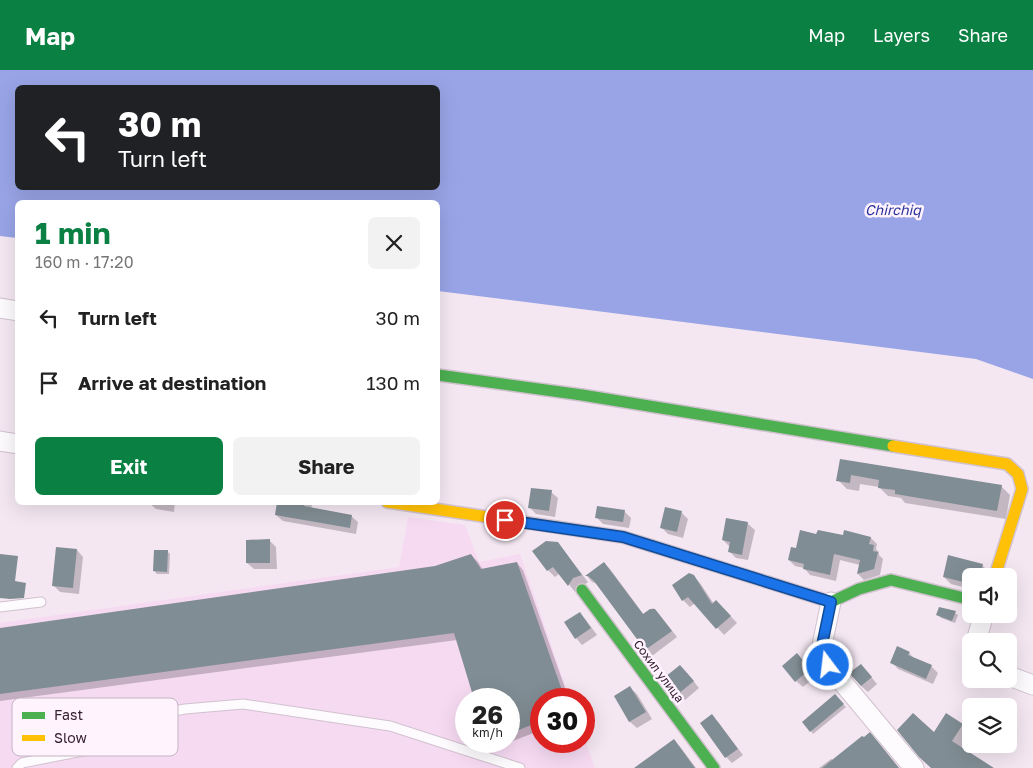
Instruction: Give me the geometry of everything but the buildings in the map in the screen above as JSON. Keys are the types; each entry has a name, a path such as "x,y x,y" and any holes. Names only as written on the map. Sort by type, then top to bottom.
{"street":[{"path":"0,308 15,310"},
{"path":"440,375 582,395 1007,464 1018,474 1022,489 997,568"},
{"path":"0,441 15,444"},
{"path":"407,505 623,537 831,602 859,590 891,580 962,598"},
{"name":"Сохил улица","path":"582,590 714,768"},
{"path":"831,602 821,650 823,659 914,768"},
{"path":"1017,679 1033,685"}],"lane":[{"path":"0,607 41,602"},
{"path":"178,710 244,704 390,726 520,768"},
{"path":"17,768 22,763 58,756"}],"shaded area":[{"path":"408,517 465,525 479,562 520,554 566,688 530,688 530,753 590,753 595,768 0,768 0,623 399,567"}],"water":[{"name":"Chirchiq","path":"0,70 1033,70 1033,379 976,359 440,291 440,200 15,200 15,238 0,236"}],"traffic: fast":[{"path":"440,375 582,395 893,446"},
{"path":"652,546 831,602 859,589 891,580 962,598"},
{"path":"582,590 714,768"}],"traffic: slow":[{"path":"893,446 1007,464 1018,474 1022,489 997,568"},
{"path":"407,505 623,537 652,546"}],"route":[{"path":"505,520 623,537 831,602 821,650 823,659 828,665"}]}
